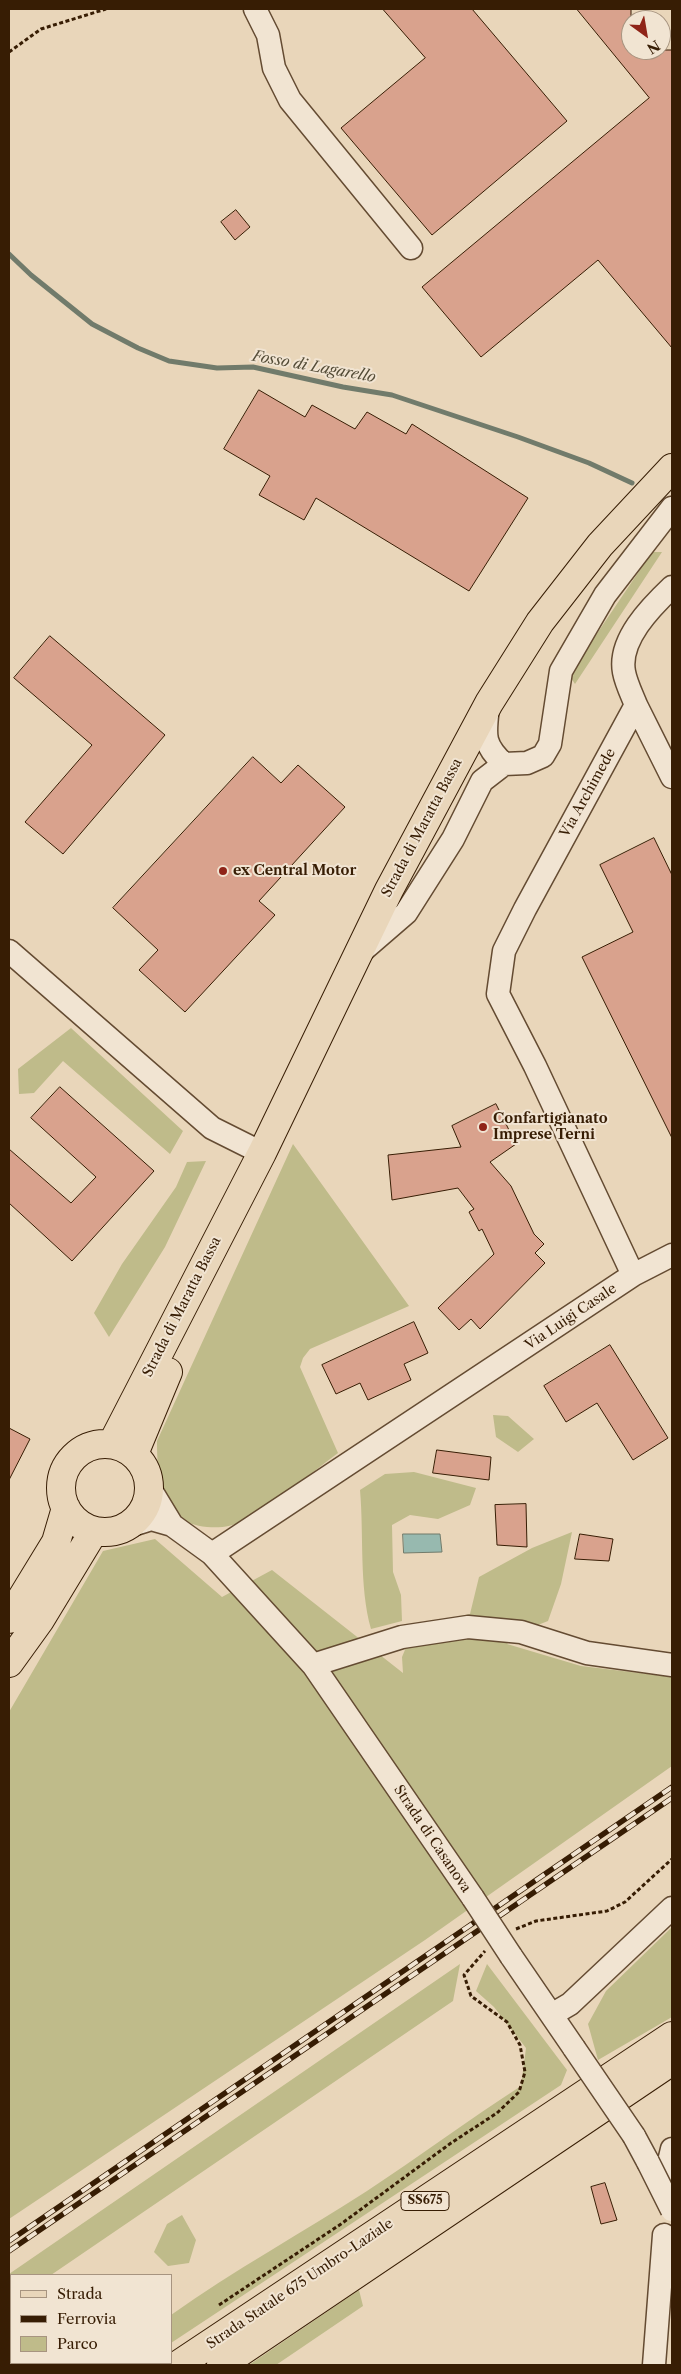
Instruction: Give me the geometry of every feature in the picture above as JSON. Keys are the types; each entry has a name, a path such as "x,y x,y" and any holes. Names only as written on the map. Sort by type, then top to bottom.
{"main road":[{"name":"Strada di Maratta Bassa","path":"123,1449 257,1162 358,954 416,838 489,703 540,622 600,545 672,468"},
{"path":"98,1444 123,1449 147,1474 149,1487 148,1499 136,1520 126,1527 105,1532 82,1526 66,1508 61,1495 61,1481 66,1468 74,1456 85,1448 98,1444"},
{"path":"9,1619 56,1542 66,1508"},
{"path":"9,1663 40,1620 94,1530"},
{"name":"Strada Statale 675 Umbro-Laziale","path":"178,2365 672,2036"},
{"name":"Strada Statale 675 Umbro-Laziale","path":"221,2365 672,2061"}],"street":[{"path":"255,9 268,35 274,68 290,100 410,248"},
{"path":"504,764 528,764 543,756 550,744 561,671 605,595 672,508"},
{"path":"672,587 650,608 627,642 623,671 636,705 672,776"},
{"name":"Strada di Maratta Bassa","path":"358,954 406,913 453,839 482,782 504,764 490,751 485,732 489,703"},
{"name":"Via Archimede","path":"633,1276 535,1066 498,994 504,951 525,908 636,705"},
{"path":"9,951 212,1128 257,1162"},
{"path":"633,1276 672,1255"},
{"name":"Via Luigi Casale","path":"212,1554 633,1276"},
{"name":"Strada di Casanova","path":"149,1487 172,1525"},
{"name":"Strada di Casanova","path":"126,1527 151,1519 172,1525 212,1554 313,1665 473,1898 501,1951 553,2014 634,2136 662,2160"},
{"path":"313,1665 402,1637 468,1627 521,1632 587,1653 672,1664"},
{"path":"553,2014 570,2004 672,1908"},
{"path":"662,2160 672,2210"},
{"path":"654,2365 664,2235"}],"path":[{"path":"9,52 41,29 106,9"},
{"path":"511,1931 536,1921 607,1911 625,1902 672,1859"},
{"path":"219,2305 341,2224 451,2143 496,2114 519,2092 526,2072 520,2045 507,2022 471,1996 464,1975 501,1951"}],"green space":[{"path":"652,552 662,552 575,684 569,675"},
{"path":"71,1028 183,1131 170,1154 63,1061 34,1093 19,1094 18,1069"},
{"path":"293,1144 409,1306 310,1349 303,1358 300,1367 338,1453 280,1497 239,1522 230,1526 217,1527 192,1524 180,1517 171,1508 165,1496 158,1469 157,1441"},
{"path":"206,1161 165,1247 109,1337 94,1313 122,1264 176,1187 187,1162"},
{"path":"493,1415 508,1416 534,1439 518,1452 496,1437"},
{"path":"414,1472 476,1488 470,1505 438,1519 410,1515 392,1525 393,1572 401,1595 402,1621 371,1629 363,1578 360,1490 385,1474"},
{"path":"572,1532 561,1584 548,1621 520,1632 507,1644 581,1666 672,1677 672,1766 425,1940 9,2219 9,1712 103,1551 155,1539 222,1597 272,1570 403,1673 402,1657 415,1626 470,1614 479,1577 532,1548"},
{"path":"672,1927 672,2017 598,2060 588,2024 606,1991"},
{"path":"460,1964 453,2001 52,2274 10,2274 9,2304 9,2274"},
{"path":"487,1964 567,2070 561,2085 172,2342 172,2314 367,2191 521,2086 526,2048 494,2007 476,1991"},
{"path":"182,2215 196,2240 189,2263 168,2266 154,2252 167,2224"},
{"path":"359,2290 363,2306 276,2365 249,2365"}],"water":[{"path":"403,1534 440,1534 442,1552 404,1553"}],"building":[{"path":"383,9 472,9 567,121 432,235 341,128 425,58"},
{"path":"577,9 631,9 621,10 621,60 671,60 672,50 672,348 598,260 481,357 422,287 649,98"},
{"path":"236,210 250,227 235,240 221,222"},
{"path":"259,390 305,417 312,405 355,429 367,412 406,434 412,424 528,498 469,591 316,498 304,520 259,495 270,476 224,449"},
{"path":"50,636 165,735 63,854 25,822 92,745 14,678"},
{"path":"253,757 281,783 298,765 345,807 259,901 275,915 185,1012 139,970 158,950 113,908"},
{"path":"654,838 672,875 672,1138 582,957 633,932 600,865"},
{"path":"60,1087 154,1171 72,1261 9,1203 9,1149 71,1203 96,1177 31,1118"},
{"path":"496,1104 516,1144 490,1162 511,1186 534,1234 544,1244 535,1253 545,1263 480,1329 471,1319 459,1330 438,1308 494,1254 482,1229 479,1231 469,1212 474,1209 458,1188 392,1200 388,1155 461,1147 452,1126"},
{"path":"414,1322 428,1353 404,1364 411,1380 368,1400 360,1383 336,1394 322,1365"},
{"path":"610,1345 668,1438 633,1460 597,1403 566,1422 544,1386"},
{"path":"9,1428 30,1439 9,1480"},
{"path":"437,1450 491,1457 489,1480 433,1473"},
{"path":"526,1504 527,1547 497,1545 495,1505"},
{"path":"580,1534 613,1539 609,1561 575,1559"},
{"path":"605,2183 617,2220 601,2224 591,2187"}],"waterway":[{"name":"Fosso di Lagarello","path":"9,254 31,275 92,324 138,348 169,361 217,368 253,367 343,387 392,395 589,463 632,483"}],"railway":[{"path":"9,2241 672,1787"},
{"path":"9,2251 672,1798"}],"place":[{"name":"ex Central Motor","path":"223,871"},
{"name":"Confartigianato Imprese Terni","path":"483,1127"}]}
